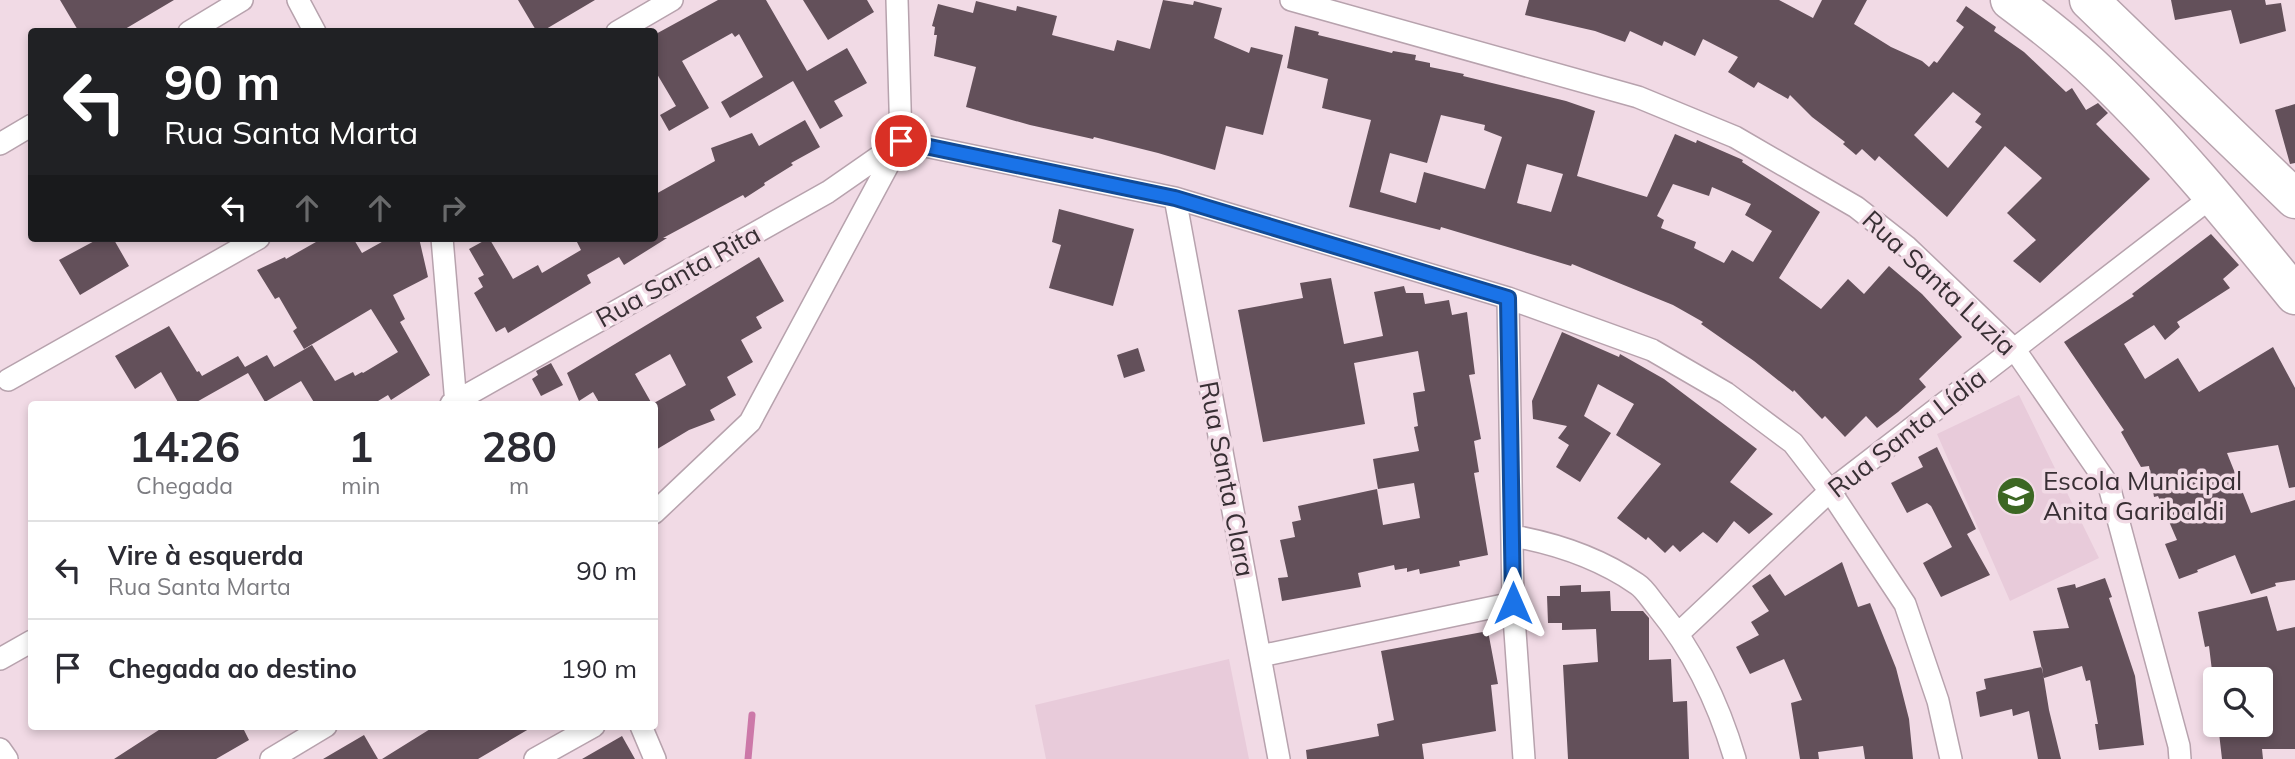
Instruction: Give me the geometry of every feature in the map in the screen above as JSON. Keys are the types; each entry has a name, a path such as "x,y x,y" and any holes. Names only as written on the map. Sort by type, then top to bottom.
{"highway":[{"path":"2010,0 2050,31 2114,88 2213,196 2295,295"},
{"path":"2089,0 2295,199"}],"street":[{"path":"196,28 242,0"},
{"path":"298,0 313,28"},
{"path":"624,28 671,0"},
{"path":"658,509 750,422 901,141 897,0"},
{"name":"Rua Santa Luzia","path":"1291,0 1638,97 1735,137 1856,207 1907,247 2015,350 2109,486 2179,746 2180,759"},
{"path":"0,144 28,127"},
{"path":"901,141 1175,198 1508,298 1652,350 1726,393 1793,443 1830,491 1905,604 1938,701 1951,759"},
{"name":"Rua Santa Rita","path":"458,401 828,192 901,141"},
{"name":"Rua Santa Lídia","path":"1679,634 1830,491 2213,196"},
{"name":"Rua Santa Clara","path":"1175,198 1279,759"},
{"path":"8,380 252,242"},
{"path":"442,242 454,401"},
{"path":"1508,298 1513,603 1524,759"},
{"path":"1513,536 1550,543 1587,555 1639,585 1679,634 1723,718 1735,759"},
{"path":"1260,656 1513,603"},
{"path":"0,659 28,643"},
{"path":"271,759 319,730"},
{"path":"535,759 587,730"},
{"path":"643,730 655,759"},
{"path":"0,749 7,759"}],"shaded area":[{"name":"Escola Municipal Anita Garibaldi","path":"2019,395 2099,558 2010,601 1937,434"},
{"path":"1229,659 1249,759 1046,759 1035,705"}],"building":[{"path":"60,0 174,0 127,28 77,28"},
{"path":"518,0 595,0 548,28 535,28"},
{"path":"718,0 766,0 807,71 847,48 867,83 834,101 843,116 820,129 793,81 730,118 721,102 763,77 739,34 735,37 732,33 682,61 709,108 669,131 660,115 676,106 658,76 658,33"},
{"path":"803,0 867,0 874,12 828,40"},
{"path":"1163,0 1193,5 1194,1 1222,8 1214,38 1249,53 1251,47 1283,55 1263,135 1226,126 1215,170 1158,153 1030,125 966,107 976,67 934,56 937,35 934,35 935,27 932,26 938,4 973,13 976,1 1016,11 1017,6 1057,16 1052,35 1114,51 1117,40 1150,49"},
{"path":"1529,0 1779,0 1813,18 1822,0 1867,0 1854,24 1929,67 1934,61 1937,63 1964,27 1956,21 1966,6 1996,27 1994,31 2024,52 2066,92 2072,88 2086,110 2098,103 2108,113 2096,124 2150,179 2040,283 2013,261 2036,240 2007,213 2042,178 2005,146 1947,217 1879,156 1875,161 1862,149 1856,155 1843,144 1845,142 1812,117 1790,95 1788,99 1758,82 1754,88 1728,72 1738,57 1703,39 1695,56 1664,41 1662,46 1630,31 1625,42 1595,31 1525,15","holes":["1953,92 1981,114 1975,122 1982,127 1948,168 1914,135"]},
{"path":"2171,0 2265,0 2266,5 2281,3 2286,31 2240,44 2231,10 2175,20"},
{"path":"1295,26 1319,32 1318,35 1392,53 1416,55 1415,60 1430,63 1430,67 1566,101 1595,111 1577,176 1647,197 1675,134 1696,143 1697,140 1743,160 1742,162 1820,212 1779,278 1821,309 1848,279 1864,294 1889,266 1922,294 1962,337 1919,379 1926,387 1898,412 1877,428 1866,416 1845,437 1825,416 1822,419 1794,390 1793,392 1701,324 1703,322 1673,305 1572,264 1571,266 1441,227 1440,230 1349,207 1371,120 1322,108 1328,79 1287,68","holes":["1441,115 1485,125 1484,130 1502,137 1485,189 1424,172 1416,203 1380,192 1390,153 1427,163","1527,164 1563,174 1551,212 1517,203","1673,184 1709,196 1712,187 1751,204 1745,215 1772,231 1753,262 1732,250 1724,263 1694,248 1696,242 1661,228 1664,220 1657,216"]},
{"path":"2295,104 2295,163 2290,164 2275,110"},
{"path":"805,120 820,147 791,163 793,165 745,198 743,195 663,238 667,238 624,265 619,257 587,275 591,283 508,333 505,327 496,332 474,293 483,287 478,278 484,275 469,249 482,242 491,242 513,279 538,265 542,273 581,250 577,242 658,242 658,193 715,161 711,148 752,133 759,146"},
{"path":"1059,209 1134,229 1113,306 1049,288 1061,245 1052,242"},
{"path":"2211,234 2239,265 2223,279 2230,288 2177,322 2180,327 2165,340 2154,325 2124,344 2145,379 2178,358 2199,392 2273,347 2295,388 2295,487 2289,488 2278,445 2227,453 2251,513 2295,500 2295,580 2275,583 2276,586 2251,594 2235,555 2179,579 2165,544 2177,540 2158,496 2154,497 2149,466 2141,467 2121,432 2124,430 2064,342 2134,296 2132,294"},
{"path":"93,242 115,242 129,266 80,295 59,260"},
{"path":"316,242 355,242 362,253 382,242 420,242 428,277 393,295 405,319 400,322 430,375 391,400 388,395 378,401 313,401 301,381 264,401 248,373 198,401 177,401 161,372 135,389 115,356 169,326 202,376 238,356 245,367 267,355 274,367 312,345 335,381 353,372 355,376 363,373 398,352 371,309 304,349 293,331 297,328 279,297 275,299 257,270 285,257 286,259"},
{"path":"759,257 784,301 756,317 762,328 741,340 753,362 727,377 736,395 710,410 715,420 689,430 658,449 658,401 686,385 670,354 635,374 650,401 598,401 593,392 579,401 567,373"},
{"path":"1331,278 1344,344 1383,336 1374,292 1404,286 1406,293 1423,293 1425,304 1449,300 1452,315 1467,312 1475,374 1469,375 1481,439 1474,441 1479,472 1474,473 1488,555 1459,561 1460,566 1420,574 1419,569 1407,572 1407,568 1395,570 1394,565 1358,573 1361,587 1282,601 1278,578 1288,577 1280,540 1295,537 1292,522 1301,520 1298,506 1377,489 1383,525 1420,518 1414,483 1378,489 1373,459 1419,451 1414,427 1418,426 1413,393 1425,391 1418,351 1354,363 1365,424 1263,442 1238,310 1303,298 1300,283"},
{"path":"1562,332 1619,357 1620,354 1664,379 1757,449 1730,482 1773,514 1749,534 1734,521 1717,543 1703,532 1680,552 1673,545 1665,553 1648,537 1646,540 1617,518 1661,464 1616,435 1634,404 1598,384 1584,416 1611,433 1580,482 1556,467 1569,445 1558,438 1567,426 1533,419 1532,401"},
{"path":"1138,348 1145,371 1124,378 1117,355"},
{"path":"551,363 563,385 541,396 532,379 538,375 536,371"},
{"path":"1937,447 1976,529 1967,534 1990,575 1941,597 1923,563 1952,547 1931,506 1927,503 1907,513 1891,483 1923,467 1918,457"},
{"path":"1842,562 1858,607 1870,603 1896,668 1909,719 1913,759 1865,759 1863,746 1818,752 1819,759 1800,759 1791,703 1802,700 1784,659 1750,674 1736,647 1759,635 1751,622 1769,611 1752,586 1770,574 1785,596"},
{"path":"2105,578 2135,676 2144,745 2099,750 2095,724 2098,724 2090,680 2086,681 2082,666 2044,678 2033,631 2069,628 2057,588 2075,584 2076,588"},
{"path":"1581,585 1581,592 1610,591 1611,611 1643,611 1649,618 1649,660 1671,659 1673,702 1687,701 1689,759 1568,759 1563,665 1598,662 1596,629 1562,630 1562,623 1548,623 1547,596 1560,596 1560,586"},
{"path":"2267,596 2277,631 2295,627 2295,749 2262,749 2263,759 2222,759 2219,737 2273,737 2273,667 2212,667 2209,646 2205,647 2198,612"},
{"path":"1488,631 1498,684 1491,685 1496,731 1422,744 1424,759 1307,759 1306,750 1379,736 1377,724 1394,720 1381,651"},
{"path":"2042,667 2061,759 2038,759 2029,711 2013,716 2012,709 1980,717 1976,692 1986,689 1984,679"},
{"path":"159,730 244,730 249,740 216,759 114,759"},
{"path":"429,730 527,730 478,759 382,759"},
{"path":"364,735 378,759 323,759"},
{"path":"622,736 635,759 582,759"}],"waterway":[{"path":"748,759 752,715"}],"place":[{"name":"Escola Municipal Anita Garibaldi","path":"2016,496"}],"route":[{"path":"901,141 1175,198 1508,298 1513,603"}]}
